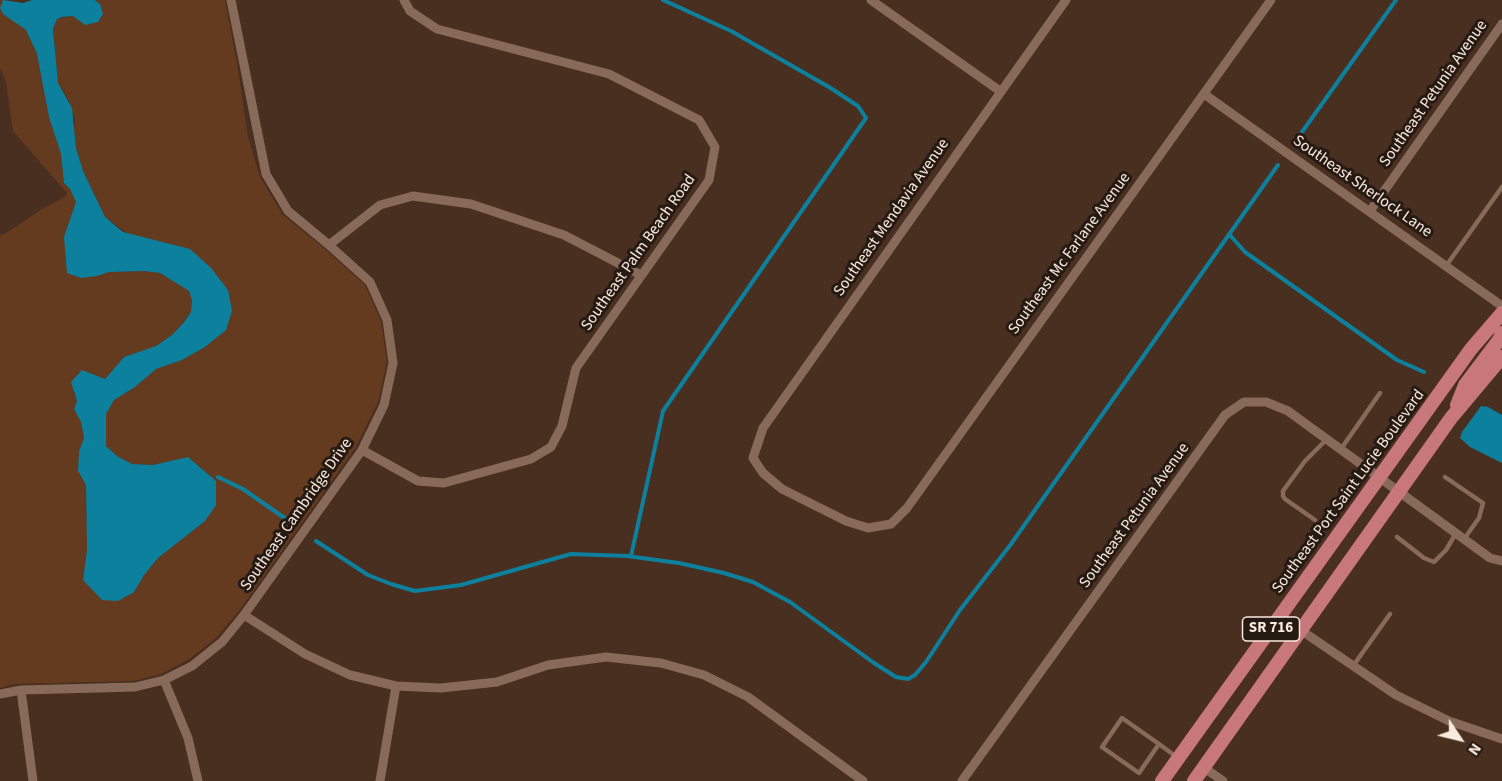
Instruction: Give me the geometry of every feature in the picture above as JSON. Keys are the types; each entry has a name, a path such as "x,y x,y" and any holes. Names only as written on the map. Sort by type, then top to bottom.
{"main road":[{"name":"Southeast Port Saint Lucie Boulevard","path":"1162,781 1471,349 1502,313"},
{"path":"1451,418 1465,385 1502,333"},
{"name":"SR 716","path":"1194,781 1451,418 1502,357"}],"street":[{"name":"Southeast Cambridge Drive","path":"0,694 21,690 135,687 164,680 192,666 222,642 244,615 362,450 384,405 393,363 387,320 370,282 329,244 288,211 266,174 231,0"},
{"name":"Southeast Palm Beach Road","path":"362,450 418,480 444,483 531,459 551,447 562,426 576,368 709,180 715,147 699,120 609,74 437,29 410,11 404,0"},
{"path":"871,0 1000,91"},
{"name":"Southeast Mendavia Avenue","path":"891,524 868,528 846,521 782,489 763,473 753,458 763,428 1066,0"},
{"name":"Southeast Mc Farlane Avenue","path":"891,524 907,508 1271,0"},
{"name":"Southeast Petunia Avenue","path":"1370,211 1502,24"},
{"name":"Southeast Sherlock Lane","path":"1204,94 1502,306"},
{"path":"329,244 380,205 413,196 471,204 564,235 640,275"},
{"name":"Southeast Petunia Avenue","path":"962,781 1225,415 1244,402 1266,402 1288,411 1490,558 1502,561"},
{"path":"244,615 304,654 350,675 396,686 441,688 497,682 548,665 606,657 661,663 704,675 748,697 863,781"},
{"path":"1302,631 1407,701 1449,722 1502,739"},
{"path":"164,680 188,738 198,781"},
{"path":"380,781 396,686"},
{"path":"21,690 33,781"},
{"path":"1203,767 1223,781"}],"lane":[{"path":"1446,266 1502,187"},
{"path":"1341,449 1380,393"},
{"path":"1315,520 1285,499 1283,491 1305,460 1327,439"},
{"path":"1397,537 1424,558 1434,562 1479,518 1483,503 1445,477"},
{"path":"1353,666 1389,614"},
{"path":"1159,744 1139,773 1102,747 1122,718 1159,744 1178,758"}],"shaded area":[{"path":"95,0 225,0 248,137 260,177 282,214 365,285 381,321 387,362 378,402 356,447 239,611 217,637 188,660 161,674 133,681 14,684 0,688 0,235 65,197 67,193 13,131 6,82 0,68 0,8 26,30 37,54 49,117 61,154 64,183 70,189 76,202 97,276 109,272 160,273 189,291 192,300 191,312 172,335 156,346 124,357 105,379 82,370 73,392 77,401 74,409 81,422 84,438 79,451 78,471 86,485 87,550 83,580 134,592 158,558 205,521 216,481 188,457 153,465 132,464 117,456 106,446 106,414 114,400 135,387 156,369 182,360 205,347 225,330 232,311 105,217 83,171 76,148 75,120 68,99 58,83 53,29 57,19 73,16 85,25 100,4"}],"water":[{"path":"3,0 23,3 32,0 95,0 100,4 103,14 98,22 85,25 73,16 62,17 57,19 53,29 58,83 72,108 76,148 83,171 105,217 123,232 190,249 211,268 228,290 232,311 226,330 205,347 182,360 156,369 135,387 114,400 106,414 106,446 117,456 132,464 153,465 188,457 216,481 216,505 205,521 158,558 134,592 118,601 102,600 83,580 87,550 86,485 78,471 79,451 84,438 81,422 74,409 77,401 71,382 82,370 105,379 124,357 156,346 172,335 184,322 191,312 192,300 189,291 160,273 109,272 81,278 67,273 64,237 76,202 70,189 64,183 61,154 49,117 37,54 26,30 3,14 0,8"},
{"path":"1481,406 1488,407 1502,415 1502,463 1470,447 1460,438"}],"waterway":[{"path":"631,556 663,411 866,118 858,106 829,87 731,31 663,0"},
{"path":"1297,139 1396,0"},
{"path":"316,541 368,575 415,591 461,585 571,554 627,556 679,563 724,573 753,582 790,602 874,663 896,677 908,679 915,675 926,662 960,610 1011,544 1278,165"},
{"path":"1229,234 1245,252 1397,360 1424,372"},
{"path":"218,477 243,489 286,519"}]}
